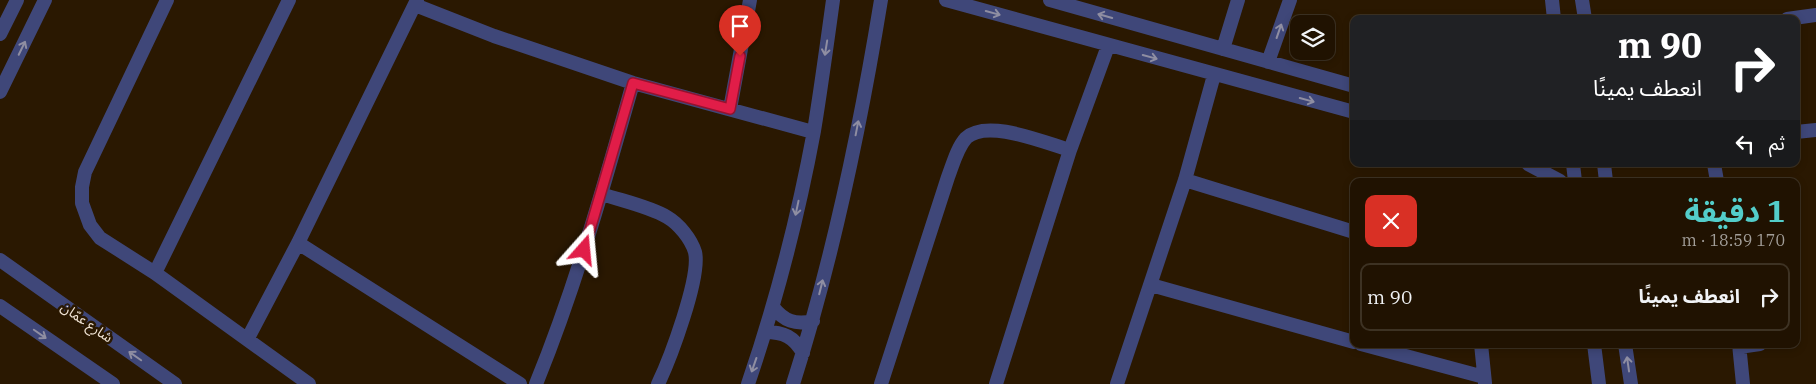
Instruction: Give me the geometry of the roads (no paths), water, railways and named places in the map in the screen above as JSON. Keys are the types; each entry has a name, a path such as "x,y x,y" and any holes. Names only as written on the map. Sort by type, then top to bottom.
{"street":[{"path":"0,34 17,0"},
{"path":"0,92 45,0"},
{"path":"167,0 85,172 82,187 85,214 100,238 155,273 248,338 309,384"},
{"path":"155,273 289,0"},
{"path":"730,109 750,0"},
{"path":"748,384 773,307 792,232 814,132 833,0"},
{"path":"946,0 1350,111"},
{"path":"1050,0 1350,85"},
{"path":"1223,49 1238,0"},
{"path":"1268,62 1290,0"},
{"path":"1552,0 1554,15"},
{"path":"1582,0 1584,15"},
{"path":"793,384 813,321 843,199 883,2"},
{"path":"248,338 298,243 416,3 494,36 633,83 814,132"},
{"path":"1800,17 1816,15"},
{"path":"999,383 1070,150 1108,46"},
{"path":"1117,384 1184,180 1214,74"},
{"path":"536,384 561,324 602,194 633,83"},
{"path":"881,384 948,177 956,155 967,138 982,130 997,129 1070,150"},
{"path":"1800,132 1816,130"},
{"path":"1534,167 1554,178"},
{"path":"1184,180 1350,231"},
{"path":"602,194 667,217 685,234 695,253 696,270 690,294 658,384"},
{"path":"298,243 520,384"},
{"name":"شارع عمّان","path":"0,260 175,384"},
{"path":"1151,285 1350,341"},
{"path":"0,306 113,384"},
{"path":"773,307 780,316 790,322 813,321"},
{"path":"765,332 777,332 788,336 797,343 803,353"},
{"path":"1375,348 1484,380 1481,348"},
{"path":"1594,348 1599,384"},
{"path":"1626,348 1631,384"},
{"path":"1739,348 1743,384"}]}
